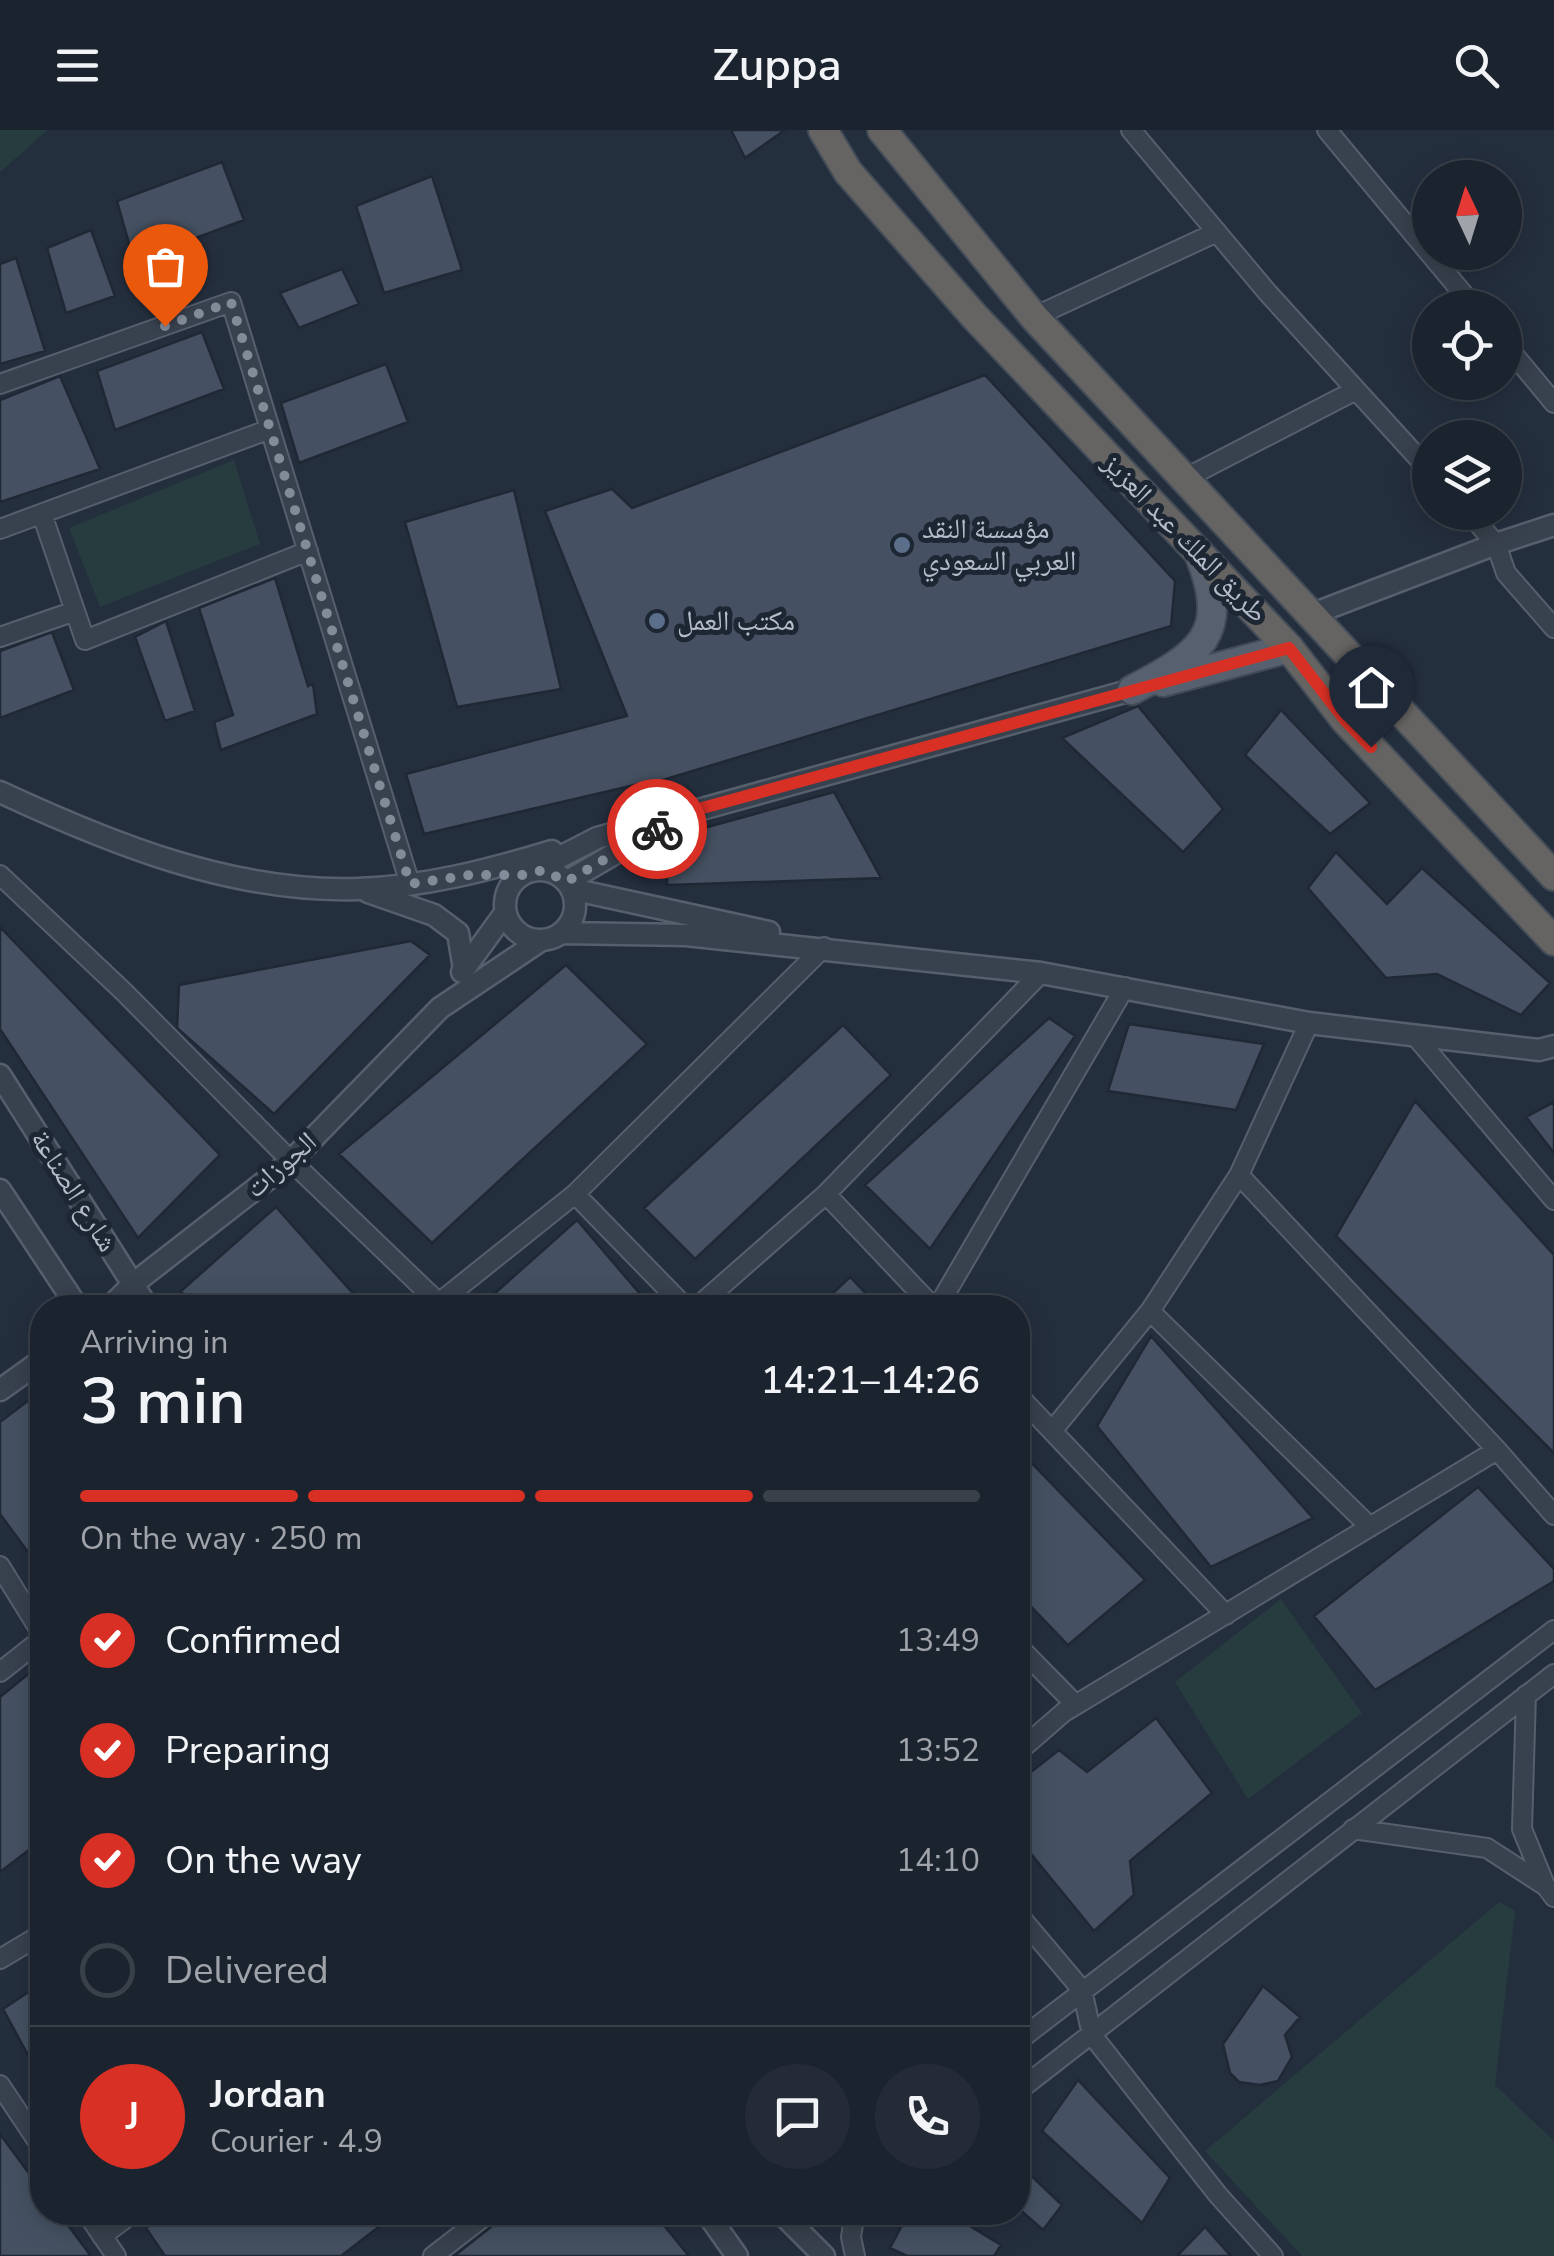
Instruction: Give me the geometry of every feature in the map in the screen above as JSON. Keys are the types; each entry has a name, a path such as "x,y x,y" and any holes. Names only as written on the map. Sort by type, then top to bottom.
{"highway":[{"name":"طريق الملك عبد العزيز","path":"823,130 848,172 975,317 1289,648 1345,720 1554,941"},
{"name":"طريق الملك عبد العزيز","path":"882,130 1034,317 1554,876"}],"main road":[{"path":"1132,690 1177,666 1202,642 1213,616 1213,588 1199,553"},
{"path":"1132,690 1289,648"}],"street":[{"path":"1131,130 1412,451"},
{"path":"1327,130 1459,290"},
{"path":"1034,317 1217,232"},
{"path":"0,384 231,302 410,884"},
{"path":"1522,364 1554,403"},
{"path":"1184,479 1356,390"},
{"path":"0,529 270,429"},
{"path":"42,514 85,640 308,552"},
{"path":"1310,615 1554,525"},
{"path":"1484,530 1496,544 1506,572 1554,628"},
{"path":"0,637 75,611"},
{"path":"470,875 1132,690"},
{"path":"0,792 105,837 244,882 362,890 470,875 554,873 569,886 824,947"},
{"path":"569,886 684,813"},
{"path":"440,1008 505,913 508,891 528,873 597,838"},
{"path":"0,875 431,1295"},
{"path":"562,933 575,912 569,886"},
{"path":"362,890 434,915 458,933 464,969"},
{"path":"505,913 517,932 540,941"},
{"path":"440,1008 540,941 562,933 686,935 1040,973 1309,1023 1416,1037 1538,1050 1554,1046"},
{"path":"454,1295 575,1194 824,947"},
{"path":"711,1295 826,1194 1040,973"},
{"path":"944,1295 1125,987"},
{"name":"الجوزات","path":"122,1295 290,1161 440,1008"},
{"path":"1052,1431 1150,1311 1239,1175 1309,1023"},
{"path":"1416,1037 1554,1200"},
{"name":"شارع الصناعة","path":"0,1075 140,1295"},
{"path":"1239,1175 1554,1515"},
{"path":"0,1190 69,1295"},
{"path":"575,1194 673,1295"},
{"path":"826,1194 923,1295"},
{"path":"1150,1311 1370,1527"},
{"path":"0,1390 30,1369"},
{"path":"1030,1408 1226,1615"},
{"path":"1030,1742 1076,1706 1497,1450"},
{"path":"0,1566 30,1617"},
{"path":"1030,2031 1554,1630"},
{"path":"0,1672 30,1647"},
{"path":"1030,1658 1076,1706"},
{"path":"1030,2082 1554,1674"},
{"path":"1526,1696 1522,1829 1549,1891"},
{"path":"1354,1829 1487,1848 1549,1891"},
{"path":"1030,1928 1082,1990 1092,2034 1218,2196 1273,2256"},
{"path":"0,1959 30,1941"},
{"path":"0,2086 30,2130"},
{"path":"95,2225 116,2256"},
{"path":"102,2236 117,2225"},
{"path":"433,2256 473,2225"},
{"path":"715,2225 737,2256"},
{"path":"793,2225 824,2256"},
{"path":"853,2225 855,2256"}],"green space":[{"path":"0,130 48,130 0,172"},
{"path":"234,460 260,544 100,607 69,528"},
{"path":"1281,1599 1362,1713 1248,1799 1175,1682"},
{"path":"1499,1902 1515,1911 1495,2085 1554,2141 1554,2256 1302,2256 1205,2151"}],"building":[{"path":"731,130 785,130 745,158"},
{"path":"222,162 244,220 134,261 117,201"},
{"path":"432,176 462,270 384,293 356,206"},
{"path":"91,230 115,296 66,313 47,248"},
{"path":"16,258 45,351 0,364 0,264"},
{"path":"342,269 359,304 299,328 280,293"},
{"path":"202,332 224,389 115,430 97,371"},
{"path":"386,364 408,422 299,463 281,403"},
{"name":"مؤسسة النقد العربي السعودي","path":"985,375 1175,581 1171,626 653,783 424,834 406,774 627,716 545,511 612,489 632,508"},
{"path":"60,376 100,469 0,502 0,400"},
{"path":"514,490 561,689 457,707 405,522"},
{"path":"275,578 308,686 313,684 317,714 221,750 214,722 233,715 199,608"},
{"path":"166,621 195,711 165,721 135,637"},
{"path":"52,632 74,690 0,718 0,651"},
{"path":"1138,706 1223,809 1183,852 1062,738"},
{"path":"1281,710 1370,803 1330,834 1245,755"},
{"path":"834,792 881,878 667,885 668,838"},
{"path":"1336,852 1387,904 1422,868 1550,983 1521,1015 1437,974 1386,978 1308,888"},
{"path":"0,927 220,1155 138,1238 0,1029"},
{"path":"411,941 430,955 274,1114 177,1028 179,985"},
{"path":"566,965 647,1044 432,1243 339,1154"},
{"path":"1049,1018 1075,1036 930,1249 865,1185"},
{"path":"1129,1024 1264,1044 1236,1110 1108,1091"},
{"path":"843,1025 891,1075 695,1259 644,1208"},
{"path":"1415,1101 1554,1255 1554,1453 1336,1236"},
{"path":"1554,1102 1554,1153 1526,1117"},
{"path":"276,1207 354,1295 184,1295 181,1291"},
{"path":"577,1220 641,1295 495,1295"},
{"path":"850,1277 867,1295 831,1295"},
{"path":"1151,1336 1313,1518 1211,1567 1097,1426"},
{"path":"30,1399 30,1555 0,1514 0,1422"},
{"path":"1030,1461 1145,1580 1068,1645 1030,1605"},
{"path":"1478,1487 1554,1569 1554,1581 1375,1690 1314,1616"},
{"path":"30,1673 30,1849 0,1872 0,1697"},
{"path":"1156,1718 1212,1793 1130,1861 1134,1895 1094,1931 1030,1853 1030,1773 1059,1750 1087,1772"},
{"path":"1263,1986 1300,2017 1285,2035 1292,2057 1278,2081 1260,2085 1239,2082 1230,2073 1223,2044"},
{"path":"30,1991 30,2059 3,2009"},
{"path":"1078,2080 1170,2178 1142,2223 1042,2131"},
{"path":"0,2134 30,2175 30,2225 68,2225 91,2256 0,2256"},
{"path":"1030,2174 1062,2205 1043,2230 1030,2219"},
{"path":"381,2225 341,2256 165,2256 146,2228"},
{"path":"493,2225 664,2225 689,2256 454,2256"},
{"path":"902,2225 968,2225 1001,2245 994,2256 907,2256 890,2248"},
{"path":"1205,2227 1231,2256 1177,2256"}],"way so far":[{"path":"165,326 231,302 410,884 544,870 566,882 657,829"}],"place":[{"name":"مؤسسة النقد العربي السعودي","path":"902,545"},
{"name":"مكتب العمل","path":"657,621"}],"route":[{"path":"657,829 684,813 1289,648 1371,747"}]}
